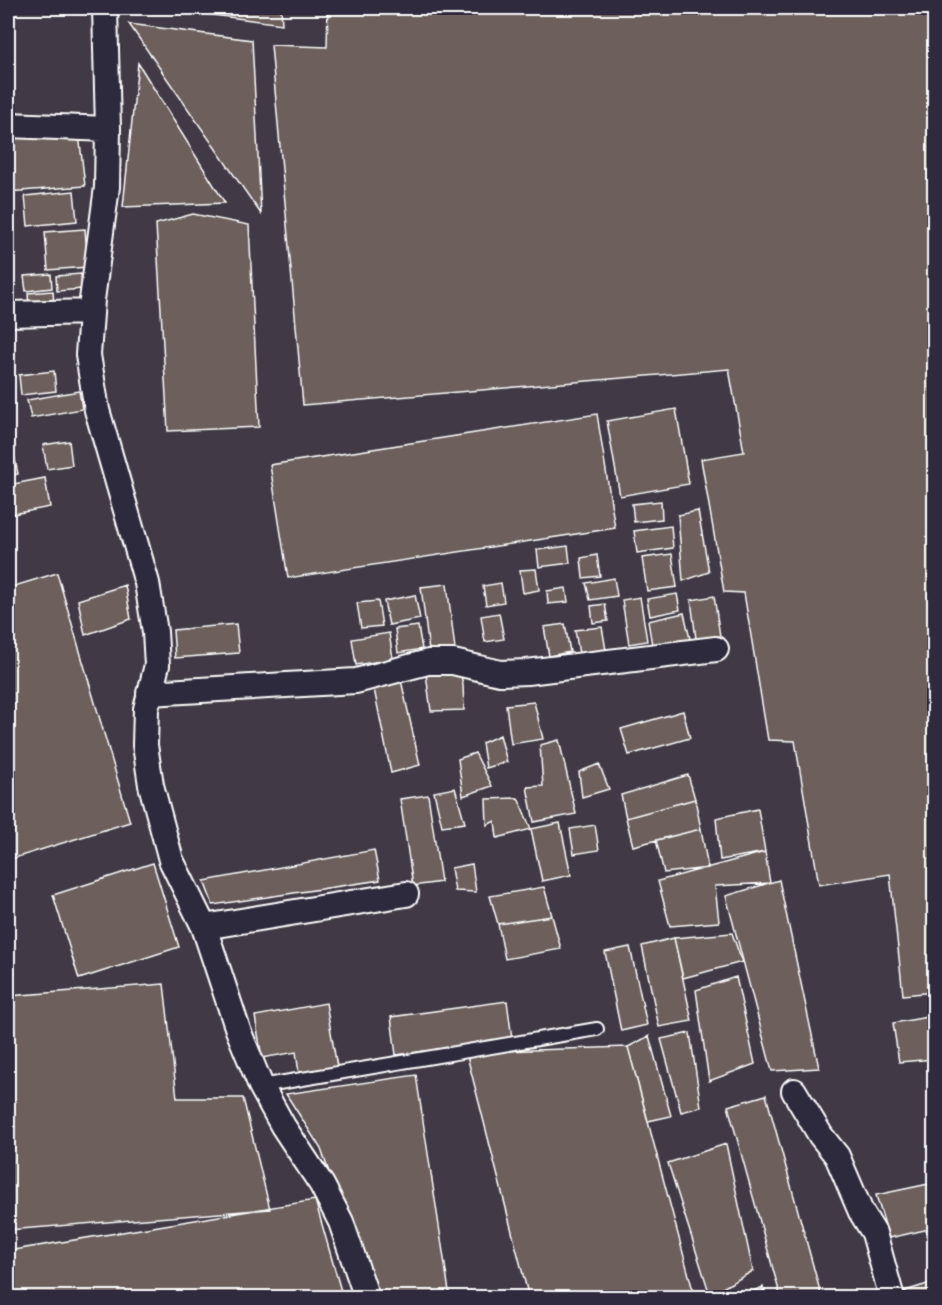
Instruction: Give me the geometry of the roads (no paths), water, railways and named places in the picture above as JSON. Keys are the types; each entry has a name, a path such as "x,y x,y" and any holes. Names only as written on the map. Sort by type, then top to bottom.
{"street":[{"path":"105,8 107,187 91,312 88,355 97,410 147,583 155,632 157,665 146,709 145,745 151,786 171,860 204,927 238,1029 261,1086 283,1126 322,1185 341,1222 358,1265 367,1298"},
{"path":"8,125 108,129"},
{"path":"8,314 91,312"},
{"path":"149,693 356,681 428,662 453,662 500,673 527,672 716,649"},
{"path":"204,927 406,894"},
{"path":"794,1091 821,1136 837,1156 861,1212 874,1233 892,1298"}],"lane":[{"path":"261,1086 597,1029"}]}
